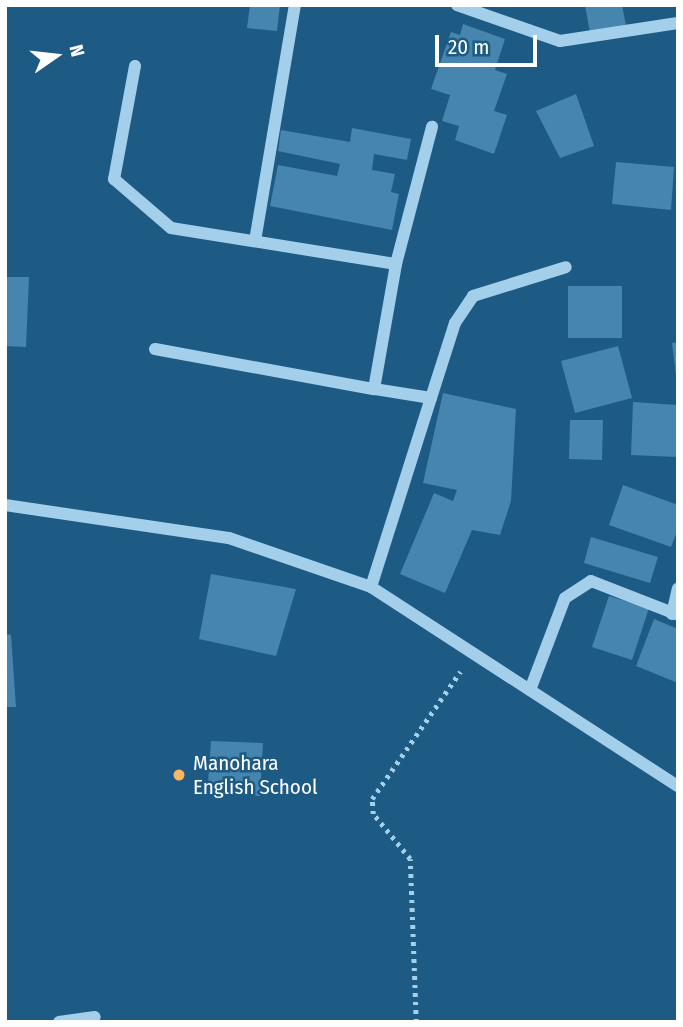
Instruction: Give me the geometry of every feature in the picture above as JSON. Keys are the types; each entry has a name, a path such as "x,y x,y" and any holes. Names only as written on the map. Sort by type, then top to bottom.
{"street":[{"path":"254,241 295,5"},
{"path":"457,5 560,41 678,23"},
{"path":"135,66 114,179 171,228 396,264"},
{"path":"374,389 396,264 432,127"},
{"path":"371,587 455,323 473,296 566,267"},
{"path":"155,348 431,398"},
{"path":"5,505 229,538 288,555 371,587 678,786"},
{"path":"530,690 565,598 592,580 675,615 678,589"},
{"path":"59,1022 95,1017"}],"path":[{"path":"416,1022 410,859 373,814 372,799 476,653"}],"building":[{"path":"250,5 280,5 277,31 247,28"},
{"path":"585,5 622,5 626,26 590,33"},
{"path":"463,24 505,39 495,70 507,74 494,111 507,115 494,154 455,140 459,126 442,121 450,95 431,89 451,32 460,35"},
{"path":"576,94 594,146 560,158 536,111"},
{"path":"352,128 411,139 407,160 374,154 372,170 395,174 391,192 399,194 392,230 270,206 278,165 337,176 340,164 345,165 278,151 281,130 350,142"},
{"path":"616,162 674,167 671,210 612,204"},
{"path":"5,277 29,277 26,347 5,346"},
{"path":"568,286 622,286 622,338 568,338"},
{"path":"678,342 678,375 676,375 672,343"},
{"path":"618,346 632,398 575,413 561,361"},
{"path":"443,393 516,409 511,501 500,535 472,530 445,593 400,574 434,493 453,501 457,490 423,483"},
{"path":"633,402 678,405 678,457 631,455"},
{"path":"570,420 603,420 602,460 569,459"},
{"path":"623,485 678,505 678,529 671,547 609,525"},
{"path":"591,537 658,557 650,583 584,563"},
{"path":"211,574 296,589 276,656 199,639"},
{"path":"609,596 649,608 632,660 592,647"},
{"path":"654,619 678,629 678,683 636,666"},
{"path":"5,634 11,635 16,707 5,707"},
{"path":"211,741 263,743 260,796 207,796"}],"place":[{"name":"Manohara English School","path":"179,775"}]}
